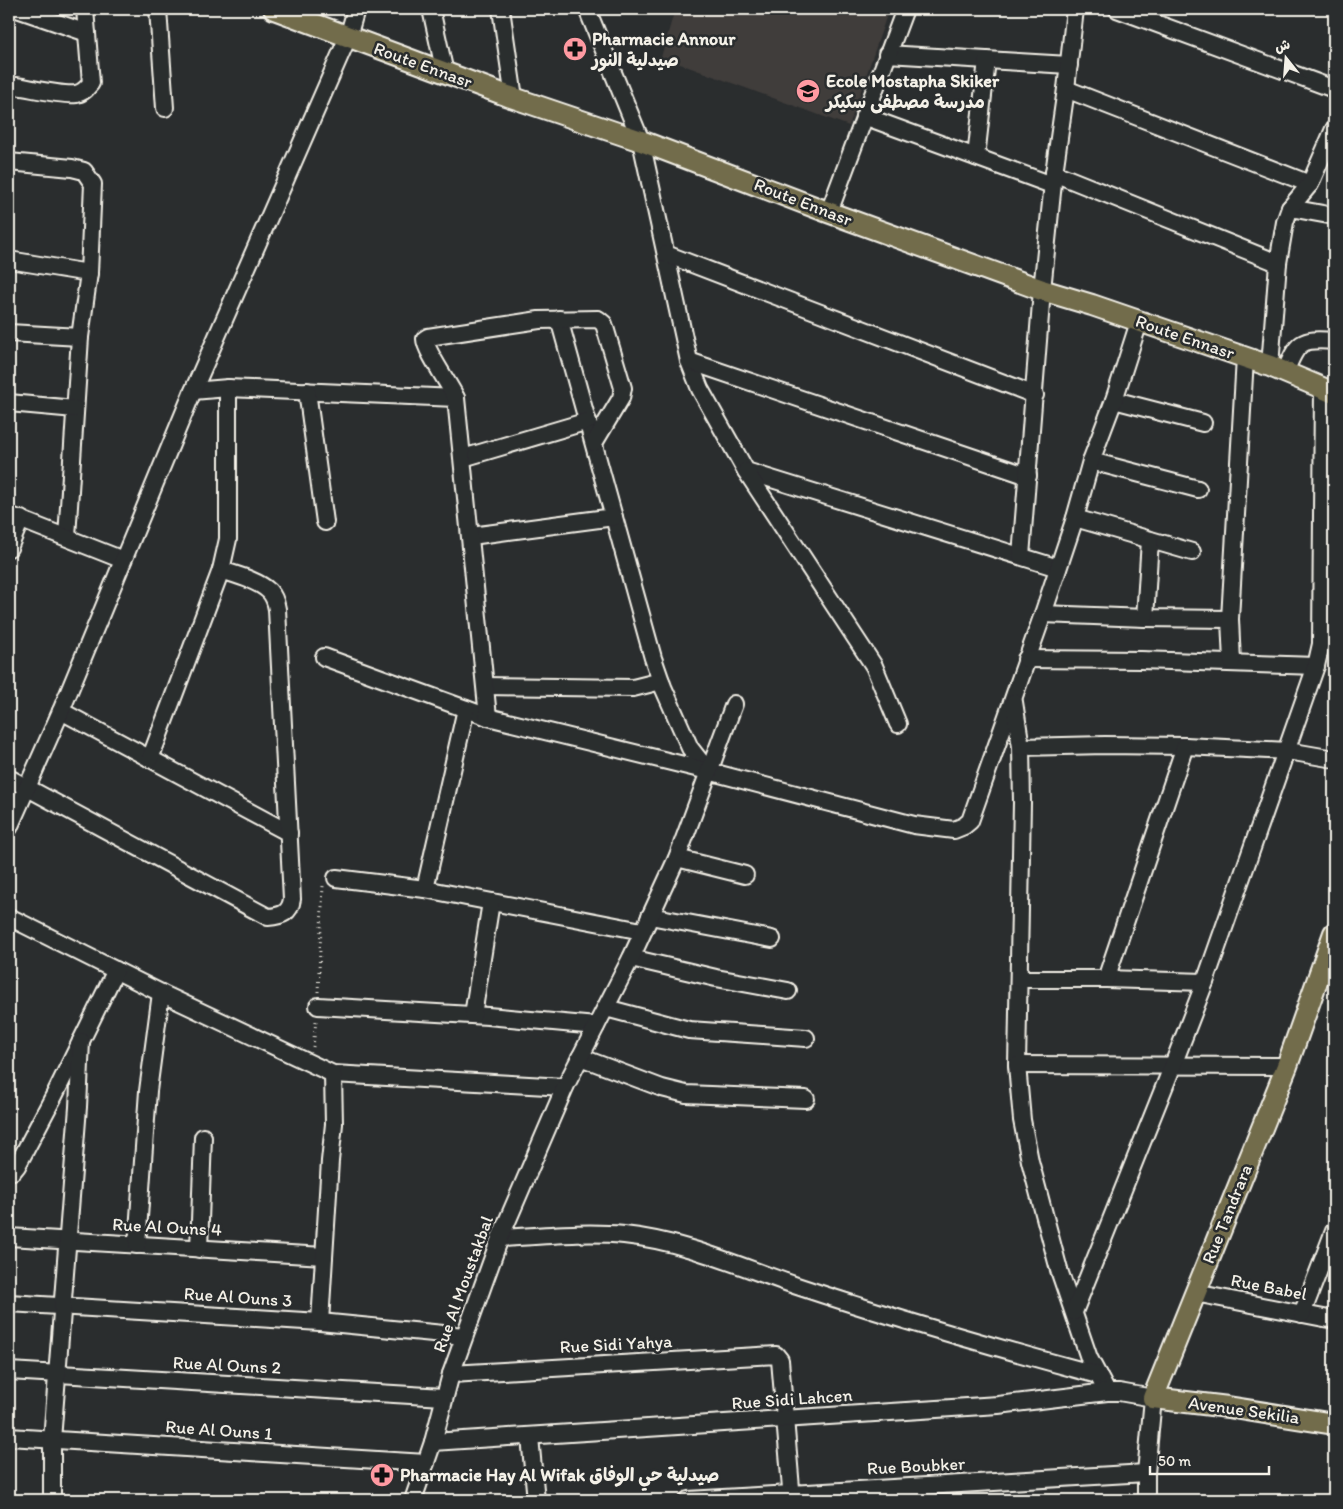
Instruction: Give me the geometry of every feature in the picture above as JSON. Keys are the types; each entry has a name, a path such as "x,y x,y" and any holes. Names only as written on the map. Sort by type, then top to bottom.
{"main road":[{"name":"Route Ennasr","path":"274,9 514,98 641,141 1042,290 1092,305 1277,369 1329,391"},
{"name":"Rue Tandrara","path":"1153,1398 1287,1066 1334,933"},
{"name":"Avenue Sekilia","path":"1153,1398 1334,1424"}],"street":[{"path":"17,9 87,33"},
{"path":"16,86 69,94 82,92 87,89 91,83 85,9"},
{"path":"158,9 165,108"},
{"path":"9,828 61,711 193,391 348,38 356,9"},
{"path":"432,9 446,73"},
{"path":"501,9 514,98"},
{"path":"587,9 641,141 689,361 700,389 746,471 874,666 898,724"},
{"path":"828,212 905,9"},
{"path":"1021,556 1042,290 1053,179 1075,9"},
{"path":"1117,9 1334,89"},
{"path":"887,54 1069,64"},
{"path":"976,157 987,60"},
{"path":"1066,89 1310,184"},
{"path":"864,116 976,157 1053,179 1278,263"},
{"path":"1277,369 1278,263 1285,222 1290,208 1310,184 1334,129"},
{"path":"9,162 72,168 84,171 90,177 93,184 88,273 80,337 67,537"},
{"path":"1290,208 1334,216"},
{"path":"666,254 1035,395"},
{"path":"9,260 88,273"},
{"path":"559,319 653,658 690,748 708,771"},
{"path":"488,717 456,398 449,382 427,348 425,339 539,320 598,319 604,324 623,388 621,398 594,443"},
{"path":"324,657 488,717 708,771 914,825 954,830 964,826 970,821 1014,699 1075,518 1091,461 1114,400 1139,322"},
{"path":"9,332 80,337"},
{"path":"1277,369 1300,344 1311,340 1334,341"},
{"path":"1232,662 1230,619 1245,358"},
{"path":"689,361 1028,476"},
{"path":"193,391 228,388 456,398"},
{"path":"150,759 221,570 228,539 228,388"},
{"path":"307,391 325,522"},
{"path":"1074,1312 1205,982 1288,751 1316,666 1321,644 1329,391"},
{"path":"1114,400 1203,424"},
{"path":"9,403 75,409"},
{"path":"463,458 588,421"},
{"path":"1091,461 1198,489"},
{"path":"746,471 1058,568"},
{"path":"9,548 15,517 124,560"},
{"path":"471,536 614,517"},
{"path":"1075,518 1192,552"},
{"path":"1145,618 1150,540"},
{"path":"9,778 268,917 282,914 288,910 291,906 289,833 276,604 270,591 221,570"},
{"path":"1043,614 1230,619"},
{"path":"1026,659 1232,662 1316,666"},
{"path":"486,686 633,688 661,681"},
{"path":"1014,699 1021,747 1022,803 1017,1065 1022,1120 1030,1161 1050,1239 1082,1339 1107,1392"},
{"name":"Rue Al Moustakbal","path":"413,1500 426,1463 451,1374 500,1238 565,1087 632,958 642,930 676,858 734,704"},
{"path":"425,889 466,708"},
{"path":"61,711 289,833"},
{"path":"1021,747 1185,746 1288,751 1334,759"},
{"path":"1106,979 1185,746"},
{"path":"676,858 745,876"},
{"path":"336,878 425,889 642,930"},
{"path":"473,1015 491,902"},
{"path":"650,916 772,939"},
{"path":"9,917 161,993 333,1074 565,1087"},
{"path":"632,958 716,978 788,991"},
{"path":"9,1172 13,1171 17,1166 116,970"},
{"path":"1019,979 1205,982"},
{"path":"137,1245 148,1091 161,993"},
{"path":"318,1006 473,1015 596,1026"},
{"path":"606,1008 689,1030 806,1038"},
{"path":"52,1500 52,1440 78,1108 81,1042"},
{"path":"580,1057 654,1085 686,1094 806,1100"},
{"path":"1017,1065 1287,1066"},
{"path":"320,1322 334,1124 333,1074"},
{"path":"200,1249 203,1137"},
{"path":"1302,1314 1334,1231"},
{"path":"500,1238 605,1234 625,1235 668,1243 924,1325 1098,1375"},
{"name":"Rue Al Ouns 4","path":"9,1237 324,1256"},
{"name":"Rue Babel","path":"1195,1293 1334,1320"},
{"name":"Rue Al Ouns 3","path":"9,1303 320,1322 464,1336"},
{"name":"Rue Sidi Yahya","path":"451,1374 776,1355 780,1360 786,1420"},
{"name":"Rue Al Ouns 2","path":"9,1371 444,1397"},
{"name":"Rue Sidi Lahcen","path":"432,1442 998,1405 1107,1392 1120,1392 1153,1398"},
{"name":"Rue Tandrara","path":"1146,1500 1146,1472 1153,1398"},
{"path":"786,1420 792,1497"},
{"name":"Rue Al Ouns 1","path":"9,1437 426,1463"},
{"path":"530,1437 536,1500"},
{"name":"Rue Boubker","path":"688,1500 792,1497 1146,1472"}],"path":[{"path":"310,1063 318,1006 323,887 328,881 336,878"}],"shaded area":[{"name":"Ecole Mostapha Skiker مدرسة مصطفى سكيكر","path":"675,9 889,9 849,126 661,57"}],"place":[{"name":"Pharmacie Annour صيدلية النور","path":"575,49"},
{"name":"Ecole Mostapha Skiker مدرسة مصطفى سكيكر","path":"808,91"},
{"name":"Pharmacie Hay Al Wifak صيدلية حي الوفاق","path":"382,1475"}]}
